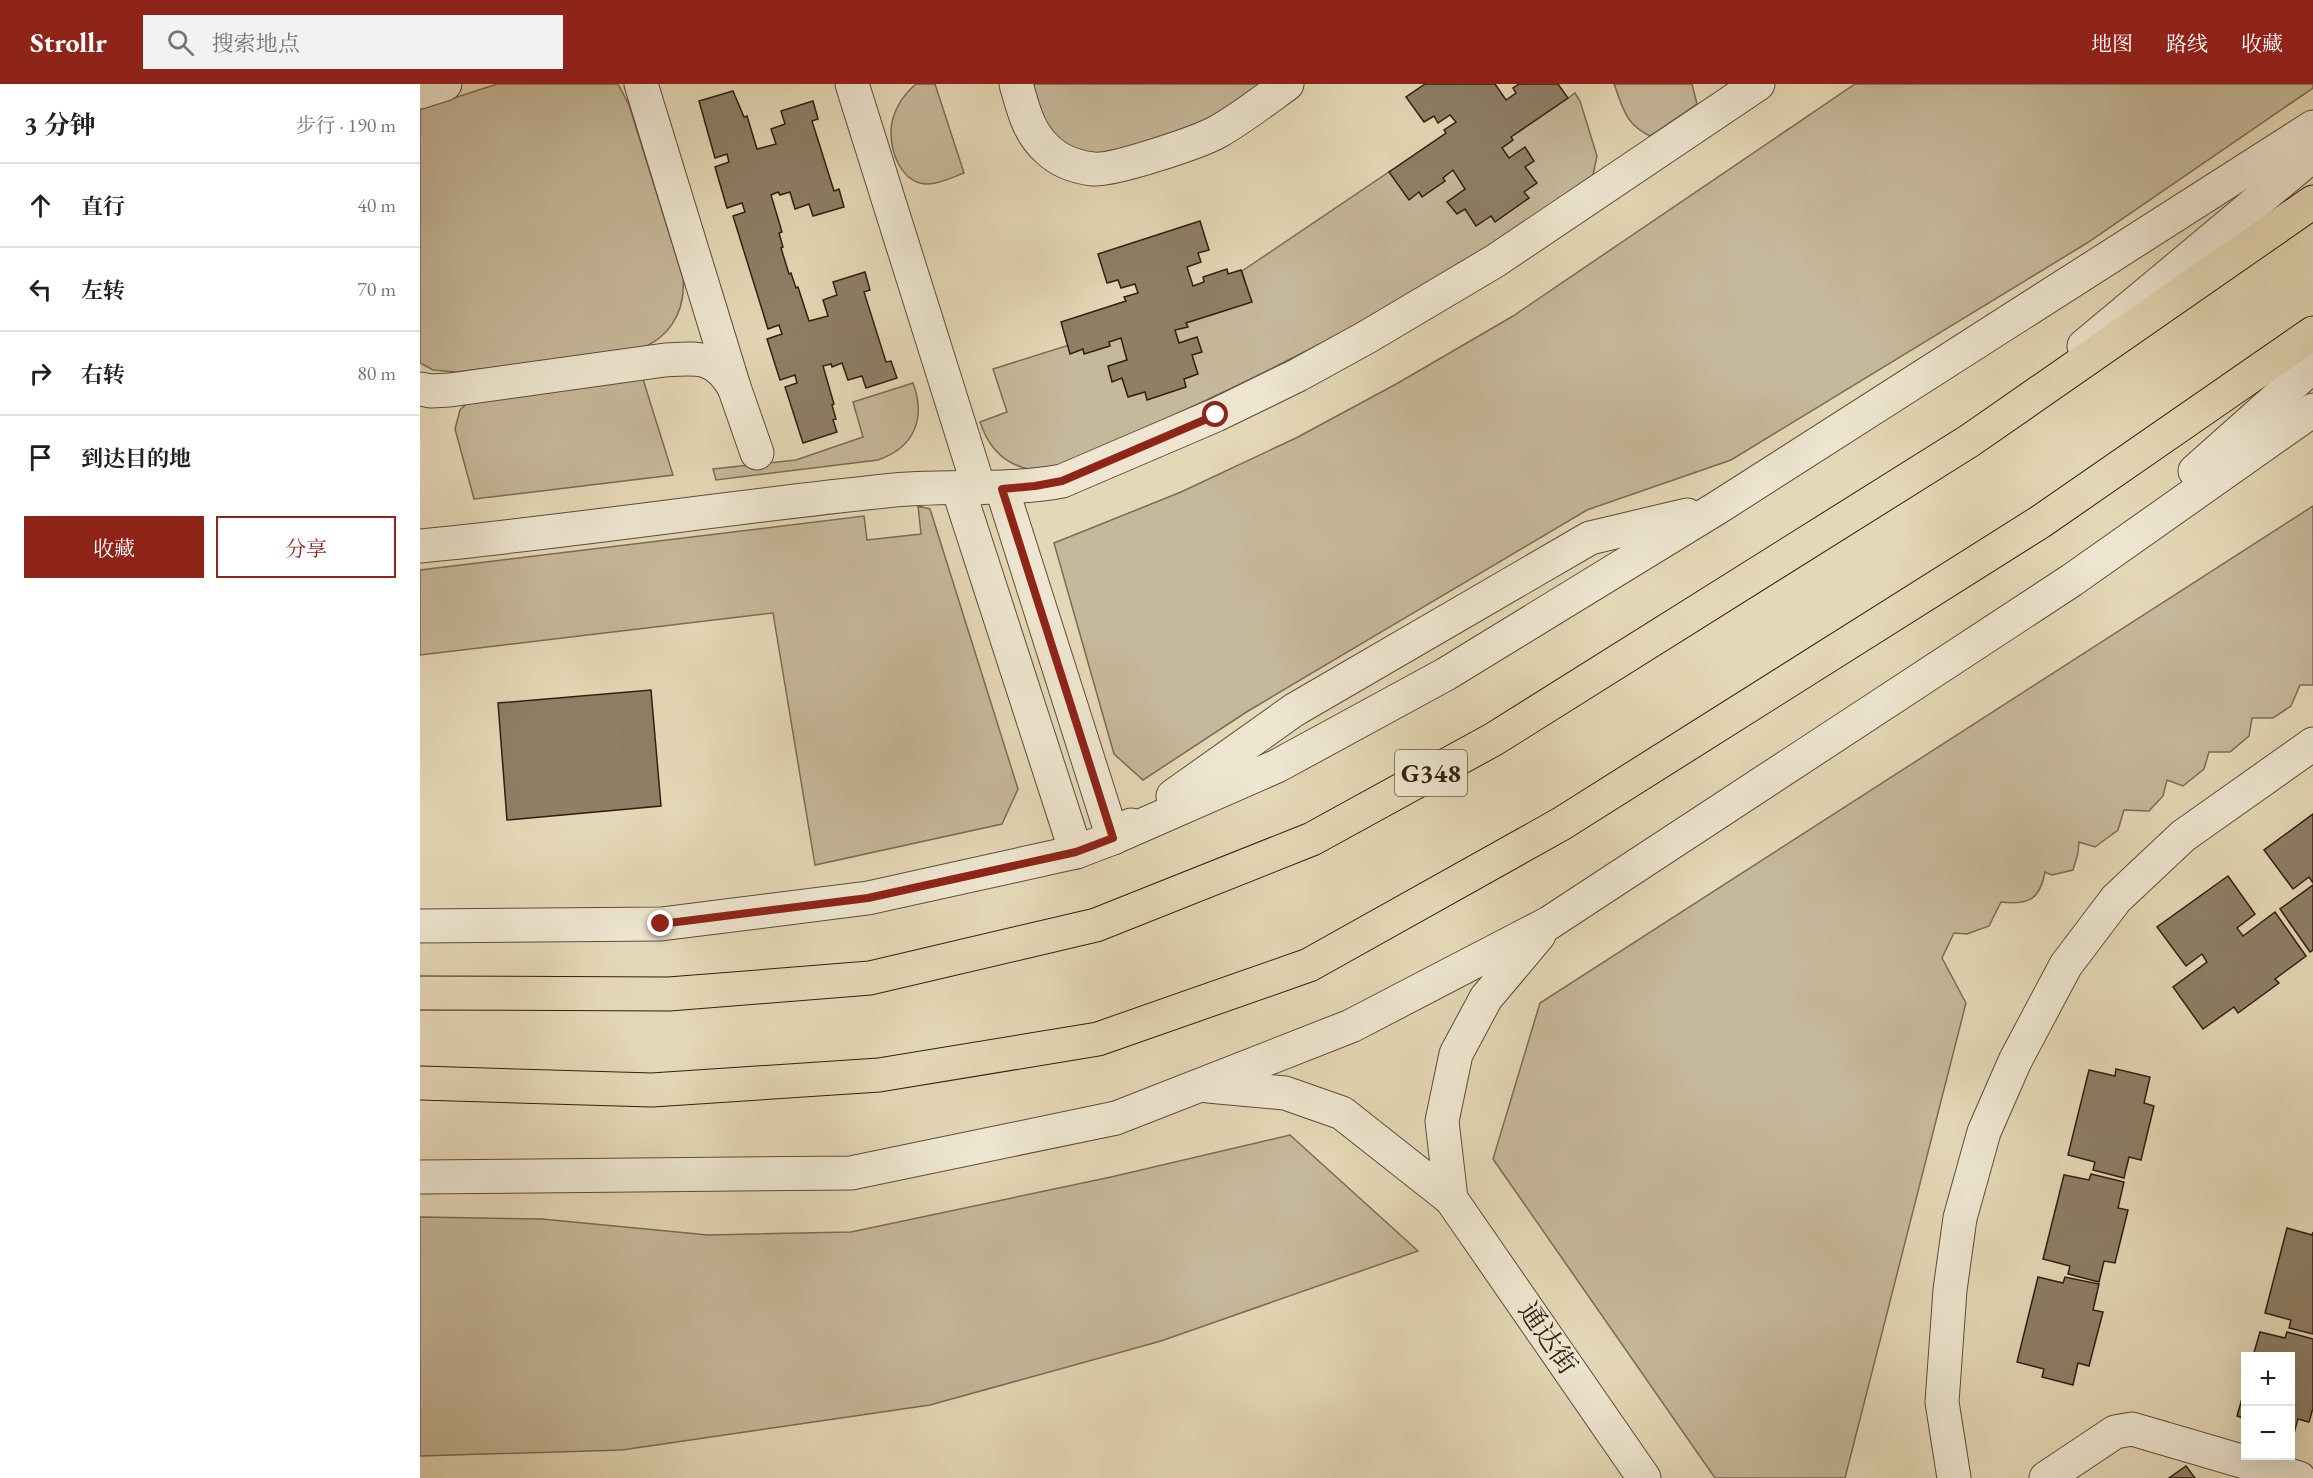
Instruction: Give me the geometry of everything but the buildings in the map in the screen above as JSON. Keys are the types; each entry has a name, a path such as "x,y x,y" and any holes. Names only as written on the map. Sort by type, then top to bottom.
{"highway":[{"name":"G348","path":"420,993 669,994 870,978 1096,925 1312,839 1494,739 1970,441 2313,202"},
{"path":"420,1083 652,1090 879,1076 1098,1039 1309,965 1561,824 2040,522 2313,333"}],"street":[{"path":"420,92 445,84"},
{"path":"641,84 734,387 757,453"},
{"path":"653,125 655,109 667,84"},
{"path":"1016,84 1029,125 1041,142 1055,156 1064,161 1094,169 1116,166 1209,137 1287,84"},
{"path":"420,546 888,490 1035,486 1062,481 1216,415 1298,375 1480,271 1758,84"},
{"path":"857,85 980,488 1076,852"},
{"path":"420,926 661,924 868,898 1076,852 1113,838 1277,766 1426,685 1717,508 2313,127"},
{"path":"1970,441 2313,155"},
{"path":"666,360 683,349 696,335 704,317 705,293"},
{"path":"420,389 450,390 666,360 698,358 708,360 723,371 734,387"},
{"path":"2072,580 2313,366"},
{"path":"420,1177 851,1173 1116,1118 1351,1026 1550,923 2072,580 2313,410"},
{"path":"980,488 1113,838"},
{"path":"1113,838 1294,711 1590,538 1717,508"},
{"path":"1954,1478 1942,1402 1950,1290 1960,1218 1984,1132 2014,1061 2066,965 2116,899 2183,836 2313,744"},
{"path":"1451,1199 1442,1121 1456,1054 1486,998 1550,923"},
{"path":"1200,1085 1285,1093 1342,1113 1451,1199"},
{"name":"通达街","path":"1451,1199 1644,1478"},
{"path":"2046,1478 2115,1432 2132,1429 2299,1478"}],"shaded area":[{"path":"497,84 617,84 619,86 629,105 683,278 683,291 677,315 672,325 655,341 632,351 456,372 433,370 420,363 420,109"},
{"path":"916,84 935,84 964,173 937,183 918,182 909,177 902,169 893,149 891,128 893,118 908,91"},
{"path":"1027,84 1268,84 1215,121 1099,158 1054,142"},
{"path":"1614,84 1692,84 1697,104 1650,136 1630,121"},
{"path":"1855,84 2313,84 2313,88 2087,243 1731,460 1587,510 1248,711 1143,780 1114,754 1054,543 1181,492 1298,437 1398,383 1513,316"},
{"path":"1575,93 1580,101 1597,156 1593,175 1482,251 1425,285 1343,332 1259,375 1067,463 1040,469 1020,467 998,453 987,439 980,422 1007,412 993,369 1247,289 1242,271 1389,172 1568,98"},
{"path":"642,376 673,475 474,499 455,429 460,410 469,401"},
{"path":"913,383 918,408 914,430 909,439 891,454 878,460 716,480 713,469 796,460 863,437 853,402"},
{"path":"918,506 930,509 1018,789 1002,824 815,865 773,613 420,655 420,570 864,516 867,540 921,534"},
{"path":"2313,506 2313,685 2300,685 2291,706 2273,718 2252,718 2249,736 2230,752 2209,752 2204,769 2183,786 2167,780 2163,796 2149,811 2124,810 2118,830 2095,847 2079,842 2073,870 2052,875 2045,872 2040,889 2031,899 2019,903 2001,902 1989,926 1967,934 1954,933 1942,958 1966,1003 1845,1478 1715,1478 1493,1159 1540,1003"},
{"path":"1290,1135 1418,1251 1161,1341 930,1405 622,1450 420,1456 420,1217 542,1219 708,1235 851,1232 1111,1177"}],"route":[{"path":"661,924 868,898 1076,852 1113,838 1002,489 1062,481 1216,415"}]}
